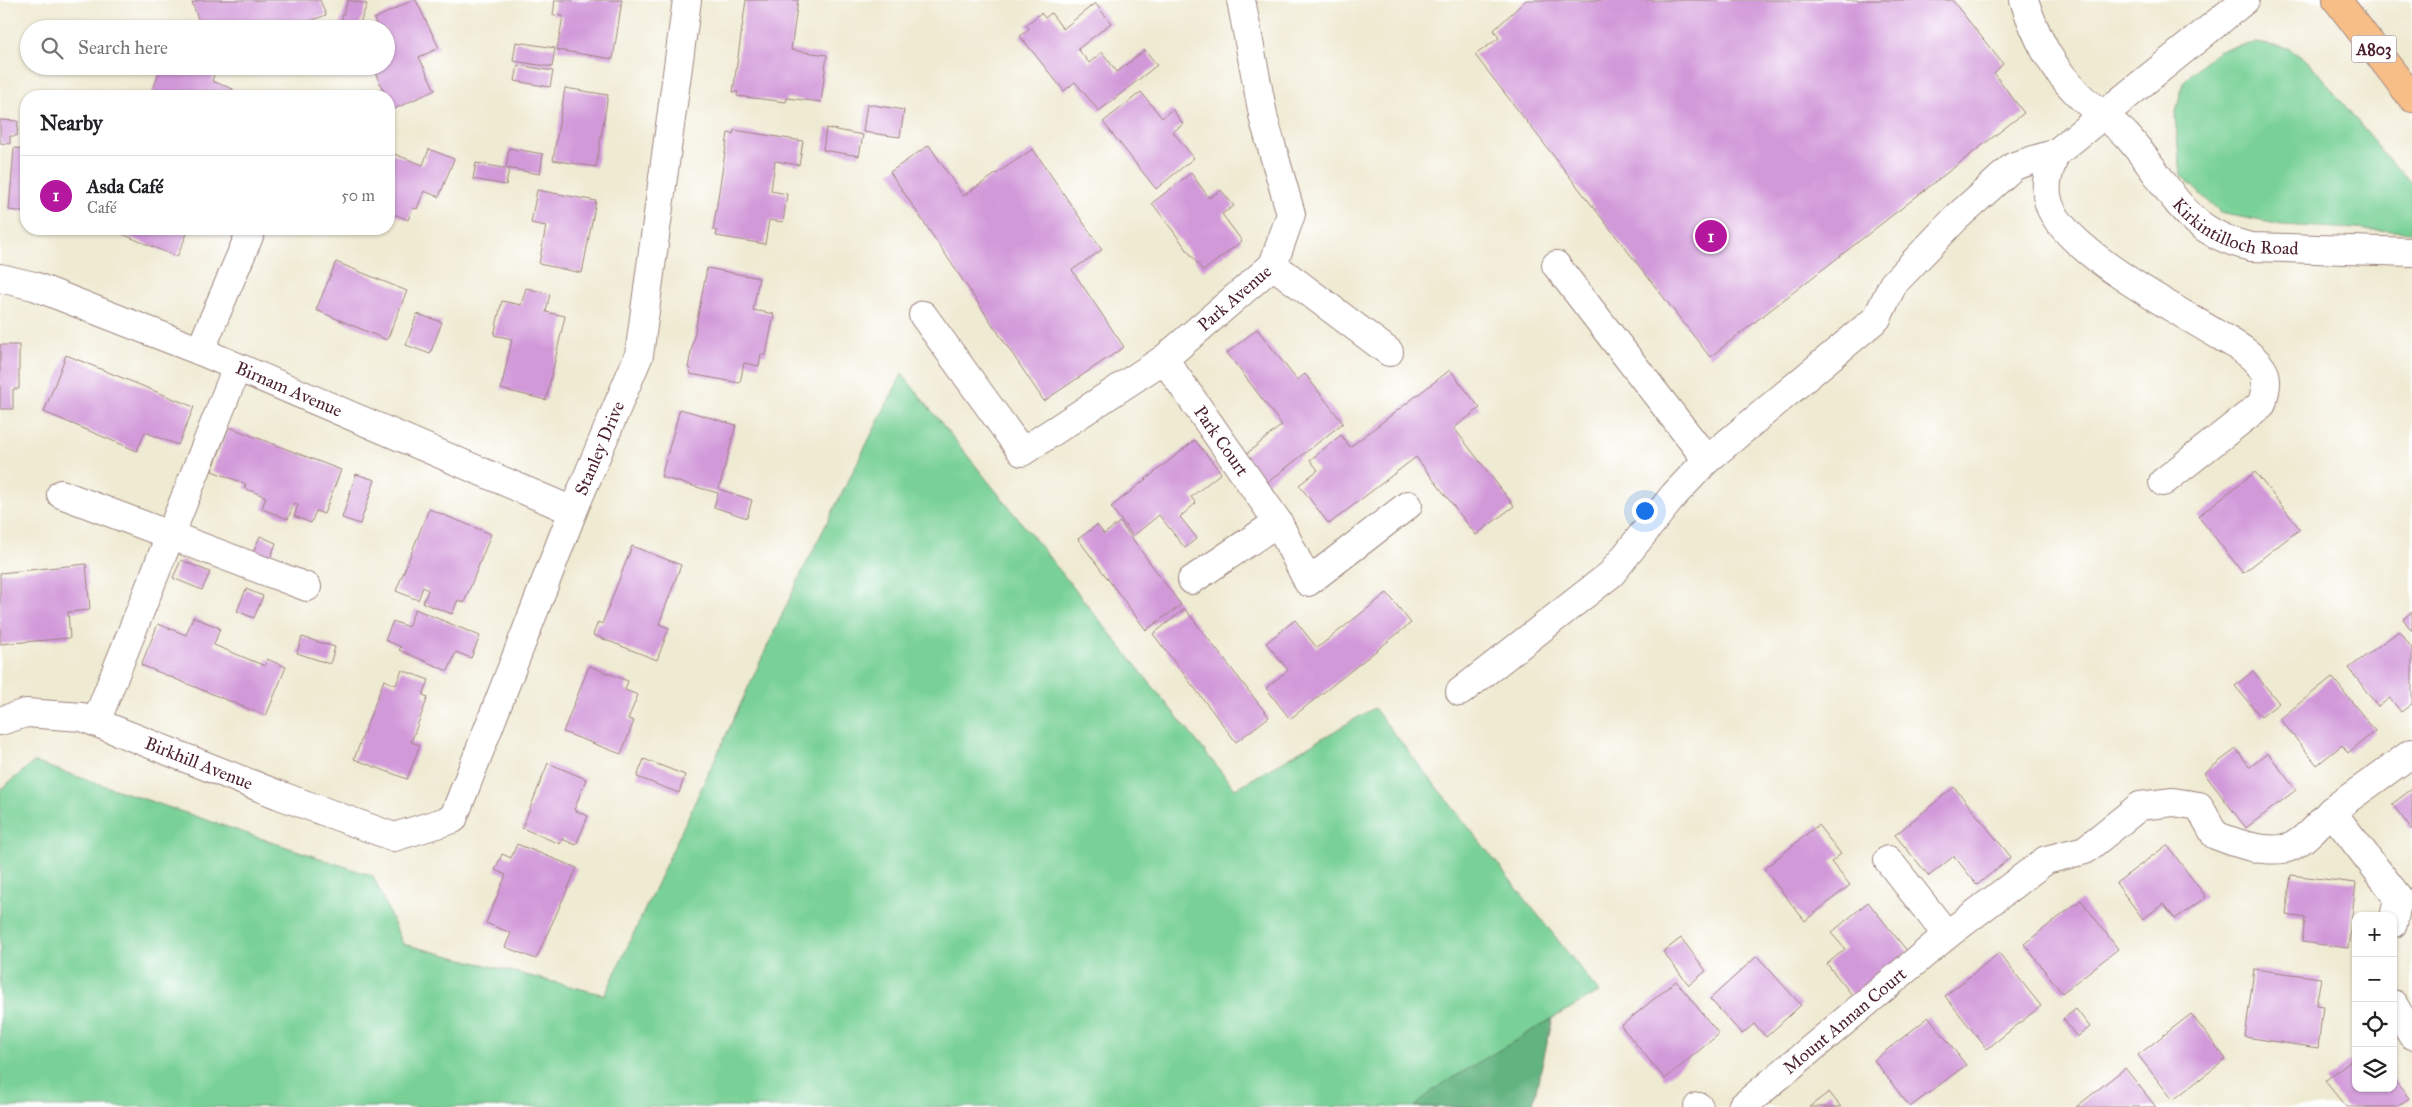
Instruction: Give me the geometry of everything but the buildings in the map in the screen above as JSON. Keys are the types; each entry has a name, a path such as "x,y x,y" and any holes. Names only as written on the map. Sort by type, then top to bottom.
{"main road":[{"name":"A803","path":"2337,0 2412,98"}],"street":[{"name":"Stanley Drive","path":"394,837 453,819 574,511 639,354 686,0"},
{"name":"Park Avenue","path":"923,315 1022,452 1164,359 1273,265 1291,214 1264,120 1241,0"},
{"name":"Kirkintilloch Road","path":"2024,0 2034,31 2048,57 2078,94 2124,134 2158,175 2178,205 2193,220 2230,242 2252,247 2412,252"},
{"path":"1460,692 1611,574 1674,495 1707,460 1877,318 1893,284 1958,217 2014,166 2056,153 2245,0"},
{"path":"2056,153 2046,178 2049,204 2061,225 2084,250 2228,341 2255,360 2265,375 2266,389 2262,404 2163,482"},
{"path":"200,351 249,235"},
{"path":"1273,265 1389,352"},
{"path":"1556,265 1707,460"},
{"name":"Birnam Avenue","path":"0,278 34,286 200,351 574,511"},
{"name":"Park Court","path":"1164,359 1278,522 1308,582 1408,505"},
{"path":"96,722 237,367"},
{"path":"61,494 307,587"},
{"path":"1192,580 1278,522"},
{"name":"Birkhill Avenue","path":"0,721 26,712 82,717 279,795 394,837"},
{"path":"2395,912 2398,897 2332,811 2412,753"},
{"name":"Mount Annan Court","path":"1742,1107 1947,935 2046,860 2085,850 2140,806 2173,802 2199,806 2215,835 2246,846 2285,850 2313,831 2332,811"},
{"path":"1888,860 1947,935"},
{"path":"2397,1011 2412,1035"}],"green space":[{"path":"2255,43 2288,48 2310,63 2395,167 2412,182 2412,232 2282,225 2220,213 2181,175 2175,117 2183,82 2219,50"},
{"path":"902,374 1235,789 1374,708 1599,992 1553,1018 1495,1107 0,1107 0,790 34,762 373,876 403,944 605,995 802,572"},
{"path":"1553,1018 1532,1107 1415,1107 1434,1089"}],"place":[{"name":"Asda Café","path":"1711,236"}]}
